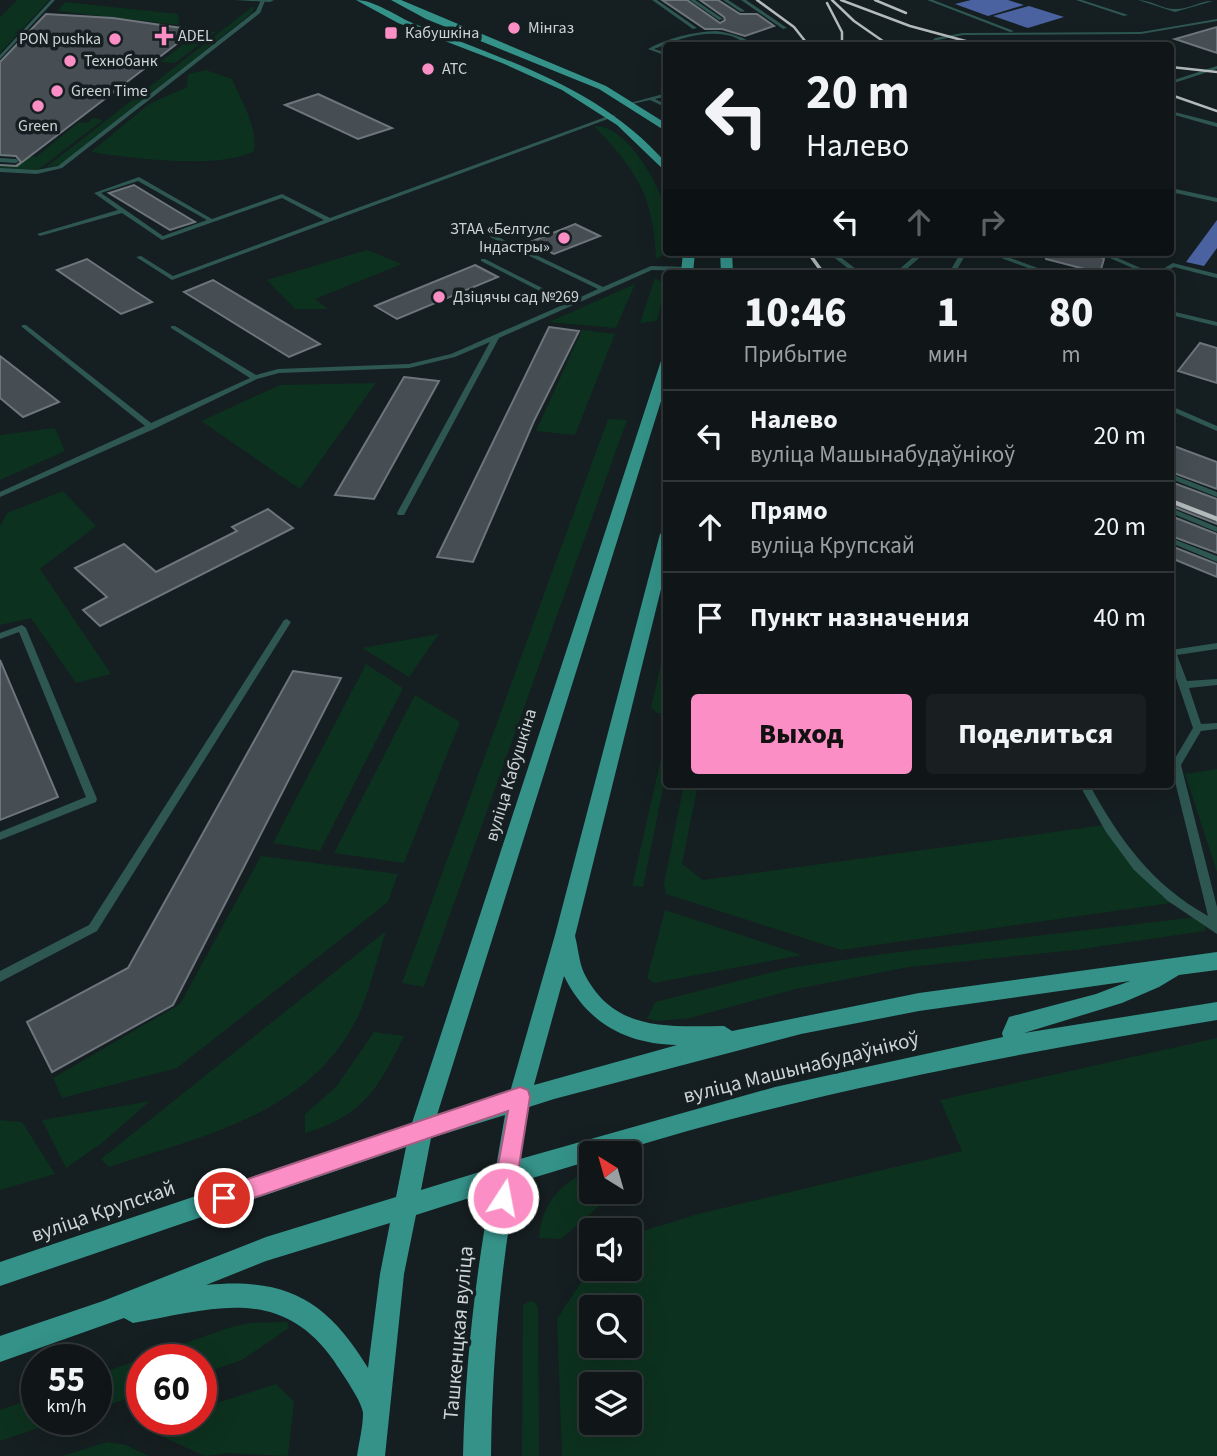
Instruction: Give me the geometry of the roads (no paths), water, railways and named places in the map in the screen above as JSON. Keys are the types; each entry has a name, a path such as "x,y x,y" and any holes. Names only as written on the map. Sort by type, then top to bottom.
{"main road":[{"path":"360,0 405,23 556,83 613,116 663,166"},
{"path":"395,0 556,64 632,103 663,125"},
{"name":"вуліца Кабушкіна","path":"405,1205 421,1130 663,374"},
{"path":"508,1175 520,1097 565,935 663,550"},
{"path":"565,935 574,975 591,1000 619,1024 651,1035 745,1037"},
{"name":"вуліца Машынабудаўнікоў","path":"421,1130 520,1097 745,1037 891,1006 1217,961"},
{"path":"1017,1045 1013,1033 1017,1024 1090,1006 1140,989 1179,966"},
{"name":"вуліца Машынабудаўнікоў","path":"405,1205 629,1137 775,1097 1017,1045 1217,1012"},
{"name":"вуліца Крупскай","path":"0,1273 421,1130"},
{"name":"Ташкенцкая вуліца","path":"477,1456 478,1398 489,1268 508,1175"},
{"path":"0,1349 103,1314 266,1250 405,1205 391,1274 371,1456"},
{"path":"103,1314 220,1297 261,1296 291,1304 309,1315 328,1333 346,1355 375,1405"}],"street":[{"path":"238,0 270,0"}],"lane":[{"path":"0,58 17,45 53,0"},
{"path":"47,14 60,0"},
{"path":"654,0 695,28"},
{"path":"692,0 721,19"},
{"path":"725,0 743,11"},
{"path":"743,0 785,28"},
{"path":"929,0 1023,34"},
{"path":"1078,0 1126,15"},
{"path":"1140,0 1175,11 1211,1 1208,0"},
{"path":"0,170 37,172 60,167 258,12 263,1"},
{"path":"934,42 963,34 1141,33 1217,20"},
{"path":"668,42 692,33 711,31 743,42"},
{"path":"663,44 650,49 663,54"},
{"path":"1174,82 1217,67"},
{"path":"632,103 663,95"},
{"path":"652,99 663,105"},
{"path":"1174,114 1217,125"},
{"path":"139,257 172,278 613,116"},
{"path":"0,160 16,161"},
{"path":"212,220 139,179 97,192 162,238 282,196 329,220"},
{"path":"1174,191 1217,200"},
{"path":"40,234 123,211"},
{"path":"492,236 603,289"},
{"path":"835,256 854,270"},
{"path":"902,270 918,256"},
{"path":"999,256 1039,270"},
{"path":"1109,256 1142,270"},
{"path":"483,260 570,304"},
{"path":"1164,270 1173,265 1217,276"},
{"path":"0,495 255,378 278,371 409,366 453,356 651,268 676,270"},
{"path":"1174,314 1217,324"},
{"path":"24,326 151,427"},
{"path":"173,327 255,378"},
{"path":"401,513 496,337"},
{"path":"1174,409 1217,429"},
{"path":"1174,476 1217,495"},
{"path":"1174,511 1217,530"},
{"path":"1174,541 1217,559"},
{"path":"0,977 93,928 287,622"},
{"path":"0,636 22,628 92,799 0,836"},
{"path":"1174,652 1217,646"},
{"path":"1174,660 1198,728 1176,765 1216,928"},
{"path":"1183,685 1217,682"},
{"path":"1198,728 1217,726"},
{"path":"1086,788 1105,825 1138,871 1184,909 1216,928"}],"water":[{"path":"971,0 1008,0 1024,5 988,16 955,4"},
{"path":"1029,6 1064,17 1028,28 993,16"},
{"path":"1217,220 1217,248 1204,266 1186,262"}],"railway":[{"path":"757,0 794,27 806,42"},
{"path":"832,0 854,21 884,42"},
{"path":"841,0 910,26 969,42"},
{"path":"875,0 906,13"},
{"path":"827,3 842,32 842,42"},
{"path":"1174,67 1217,72"},
{"path":"1174,96 1217,111"},
{"path":"811,256 821,270"},
{"path":"1174,502 1217,519"}],"place":[{"name":"Мінгаз","path":"514,28"},
{"name":"Кабушкіна","path":"391,33"},
{"name":"ADEL","path":"164,36"},
{"name":"PON pushka","path":"115,39"},
{"name":"Технобанк","path":"70,61"},
{"name":"АТС","path":"428,69"},
{"name":"Green Time","path":"57,91"},
{"name":"Green","path":"38,106"},
{"name":"ЗТАА «Белтулс Iндастры»","path":"564,238"},
{"name":"Дзіцячы сад №269","path":"439,297"}]}
